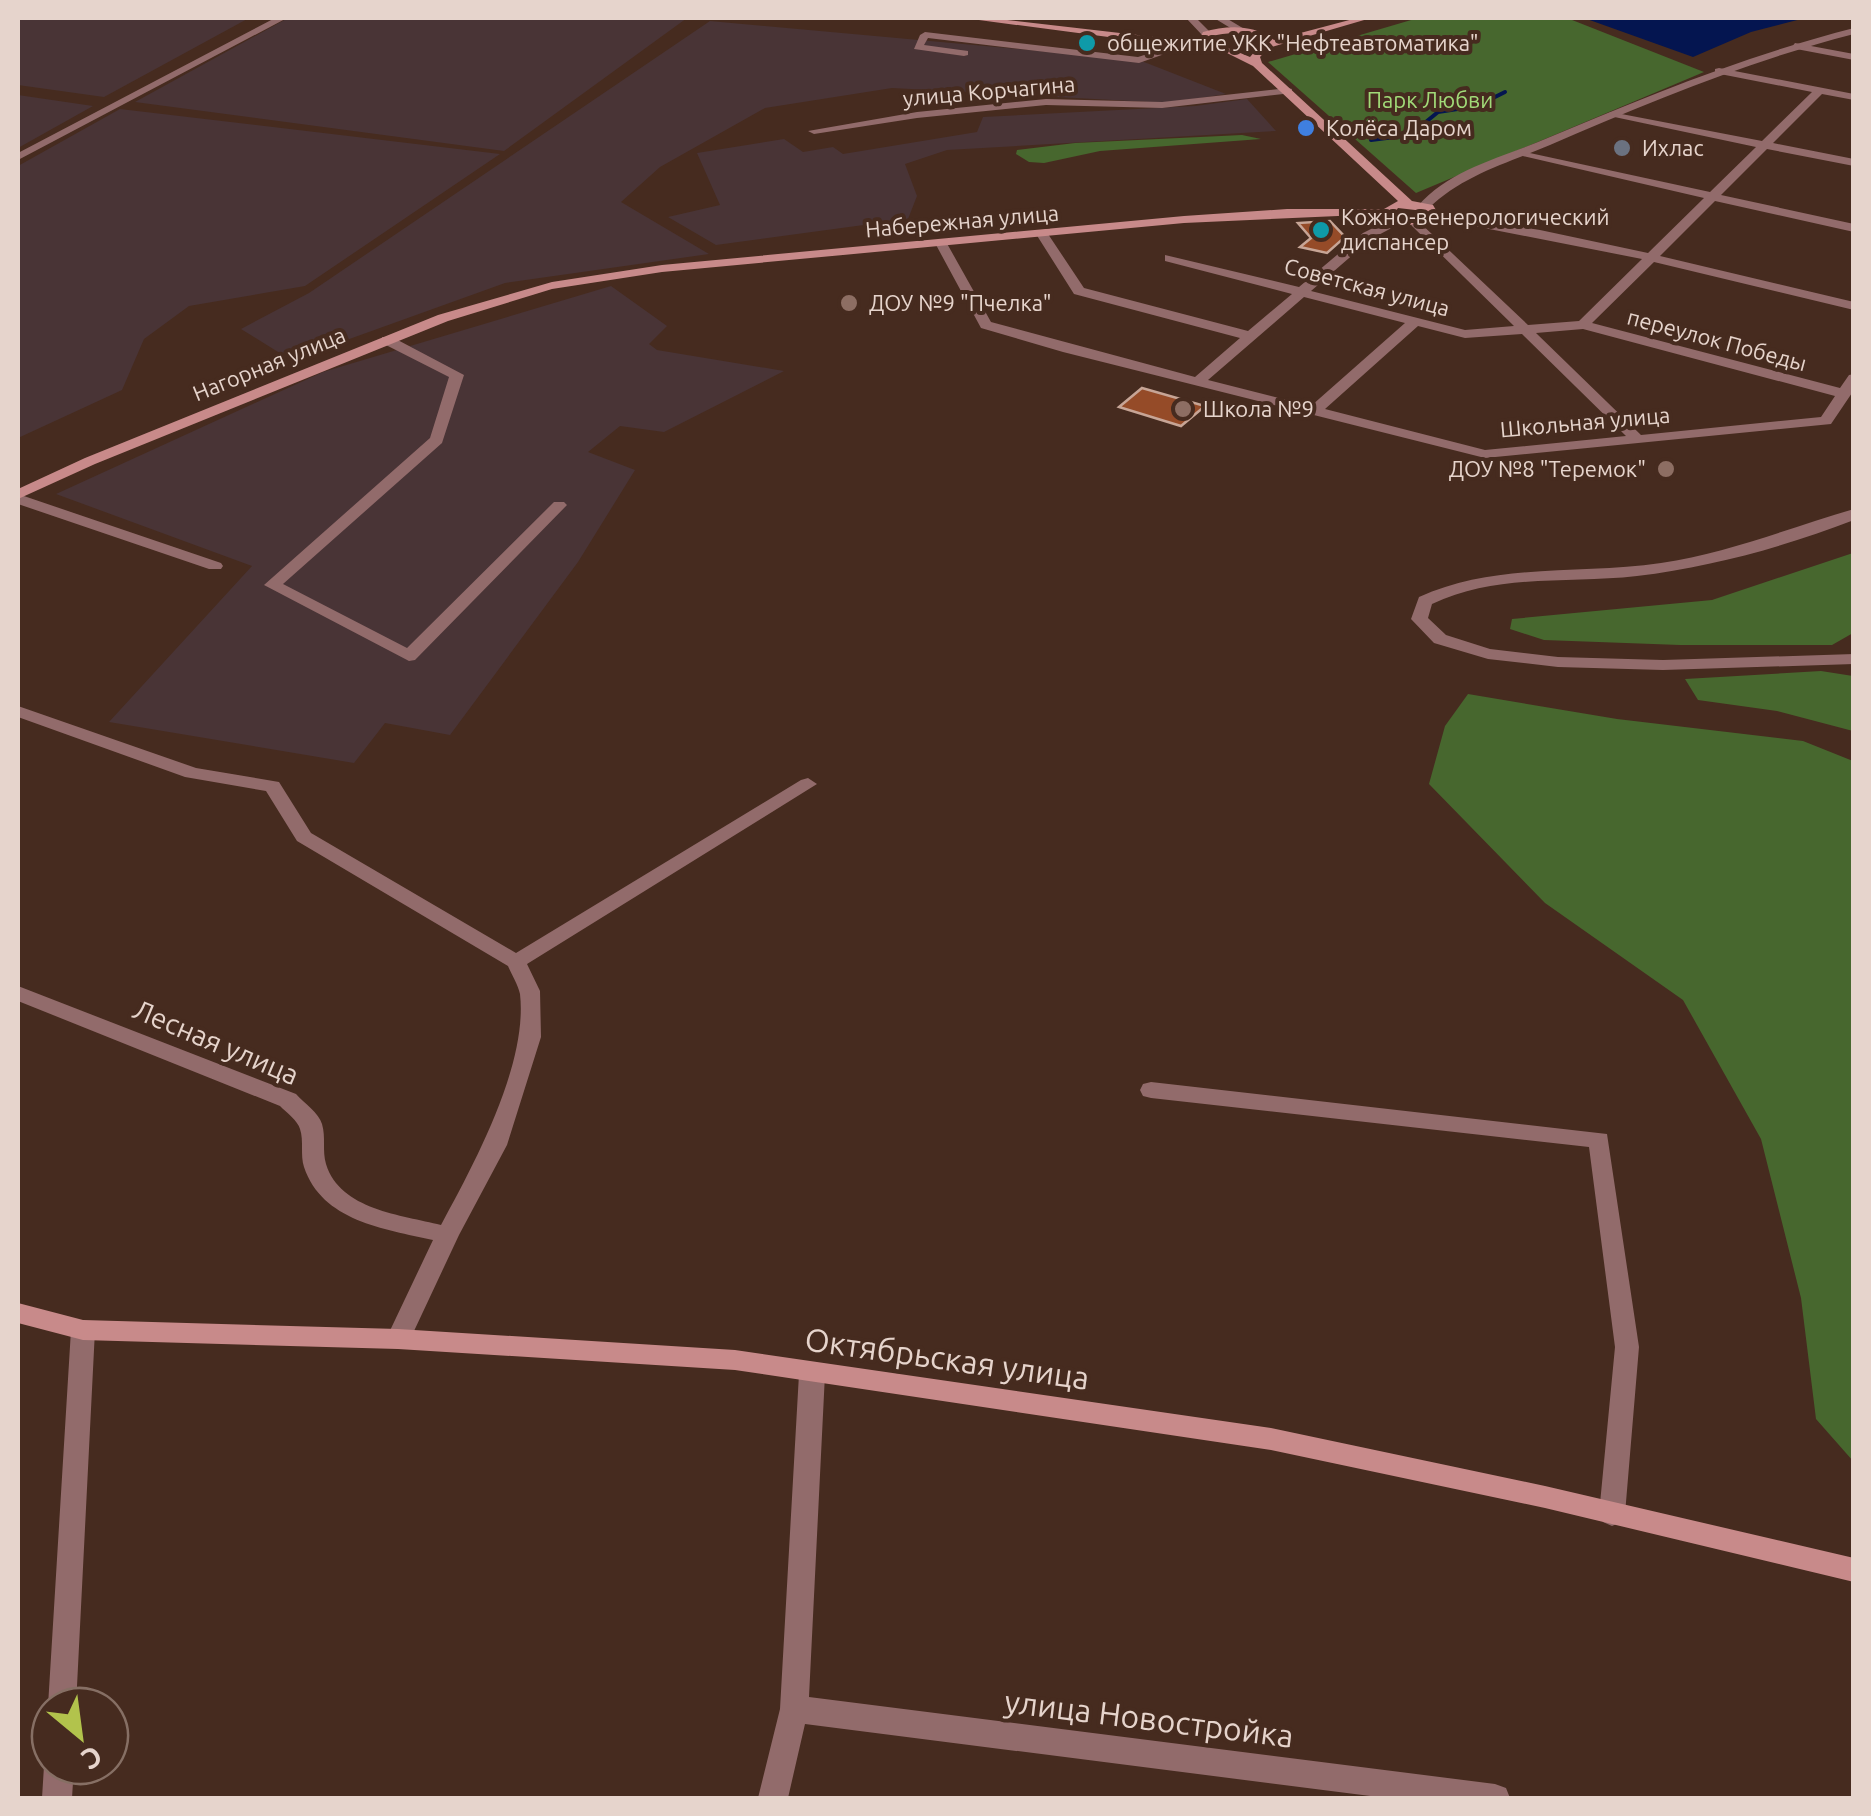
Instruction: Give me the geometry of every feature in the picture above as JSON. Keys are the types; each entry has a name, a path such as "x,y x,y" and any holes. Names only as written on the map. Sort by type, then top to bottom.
{"main road":[{"path":"969,18 1188,44 1247,31 1305,35"},
{"path":"1228,51 1263,47 1366,18"},
{"path":"1247,31 1266,37 1255,57 1257,64"},
{"path":"1138,39 1206,39 1257,64 1408,204"},
{"path":"1392,216 1396,205 1424,206 1434,212 1434,217 1416,222"},
{"name":"Набережная улица","path":"542,284 697,265 1327,211 1392,216 1416,222"},
{"name":"Нагорная улица","path":"18,497 90,462 387,340 499,295 542,284"},
{"name":"Октябрьская улица","path":"18,1313 83,1330 398,1339 735,1360 1271,1439 1854,1570"}],"street":[{"path":"18,157 282,18"},
{"path":"1191,18 1206,39"},
{"path":"1219,18 1247,31"},
{"path":"1424,206 1430,198 1468,176 1719,72 1854,31"},
{"path":"964,53 918,47 925,35 1139,60 1188,44"},
{"path":"1795,46 1854,58"},
{"path":"1719,72 1854,98"},
{"path":"1583,326 1819,91"},
{"name":"улица Корчагина","path":"814,131 917,115 1046,102 1162,105 1288,92"},
{"path":"1611,116 1854,163"},
{"path":"1520,154 1854,228"},
{"path":"1196,382 1392,216"},
{"path":"1434,217 1481,223 1854,306"},
{"path":"1416,222 1638,440"},
{"path":"1042,234 1078,291 1250,336"},
{"name":"Школьная улица","path":"941,243 986,324 1196,382 1485,454 1826,420 1854,378"},
{"name":"Советская улица","path":"1169,258 1466,334 1583,326"},
{"path":"1314,412 1414,322"},
{"name":"переулок Победы","path":"1583,326 1842,393"},
{"path":"387,340 457,375 437,440 272,585 410,656 559,505"},
{"path":"18,497 215,566"},
{"path":"1854,514 1692,562 1634,572 1499,579 1449,587 1425,601 1419,619 1440,639 1488,654 1558,662 1662,664 1854,659"},
{"path":"18,711 192,773 272,786 304,837 516,962 530,991 530,1037 496,1145 447,1235 398,1339"},
{"path":"516,962 808,784"},
{"name":"Лесная улица","path":"18,993 288,1100 311,1124 314,1167 329,1192 347,1207 447,1235"},
{"path":"1151,1090 1599,1140 1627,1347 1612,1514"},
{"path":"63,1686 83,1330"},
{"path":"773,1798 794,1709 812,1374"},
{"name":"улица Новостройка","path":"794,1709 1495,1798"}],"shaded area":[{"path":"18,18 249,18 104,97 18,85"},
{"path":"288,18 687,18 504,151 135,102"},
{"path":"1584,18 1805,18 1751,32 1693,57"},
{"path":"710,21 1139,60 1226,94 1168,103 892,88 765,108 660,167 621,202 709,254 505,283 291,360 241,329 309,293"},
{"path":"18,95 93,106 18,148"},
{"path":"1247,99 1276,131 947,150 905,164 917,196 908,219 716,245 668,217 720,205 697,153 784,139 803,152 833,147 843,154 977,132 983,117 1195,106"},
{"path":"120,109 500,154 305,286 189,306 144,339 122,390 18,438 18,166"},
{"path":"611,286 667,326 649,344 657,350 784,371 664,432 620,426 588,452 635,470 578,562 450,735 385,723 354,763 109,722 252,566 56,494 323,372"}],"green space":[{"name":"Парк Любви","path":"1418,18 1567,18 1704,72 1416,193 1268,62"},
{"path":"1242,135 1261,139 1100,151 1044,163 1029,162 1016,154 1017,150 1075,143"},
{"path":"1853,553 1853,633 1832,645 1544,640 1510,629 1512,619 1712,600"},
{"path":"1821,671 1853,676 1853,731 1777,711 1698,700 1685,679"},
{"path":"1468,694 1617,719 1803,741 1853,761 1853,1461 1816,1419 1801,1298 1761,1139 1683,1000 1545,903 1429,784 1445,726"}],"building":[{"name":"Кожно-венерологический диспансер","path":"1330,221 1345,237 1327,253 1300,247 1311,238 1298,223"},
{"name":"Школа №9","path":"1142,388 1205,406 1181,426 1119,407"}],"waterway":[{"path":"1371,140 1410,135 1438,112 1477,106 1505,92"}],"place":[{"name":"общежитие УКК \"Нефтеавтоматика\"","path":"1087,43"},
{"name":"Колёса Даром","path":"1306,128"},
{"name":"Ихлас","path":"1622,148"},
{"name":"Кожно-венерологический диспансер","path":"1321,230"},
{"name":"ДОУ №9 \"Пчелка\"","path":"849,303"},
{"name":"Школа №9","path":"1183,409"},
{"name":"ДОУ №8 \"Теремок\"","path":"1666,469"}]}
